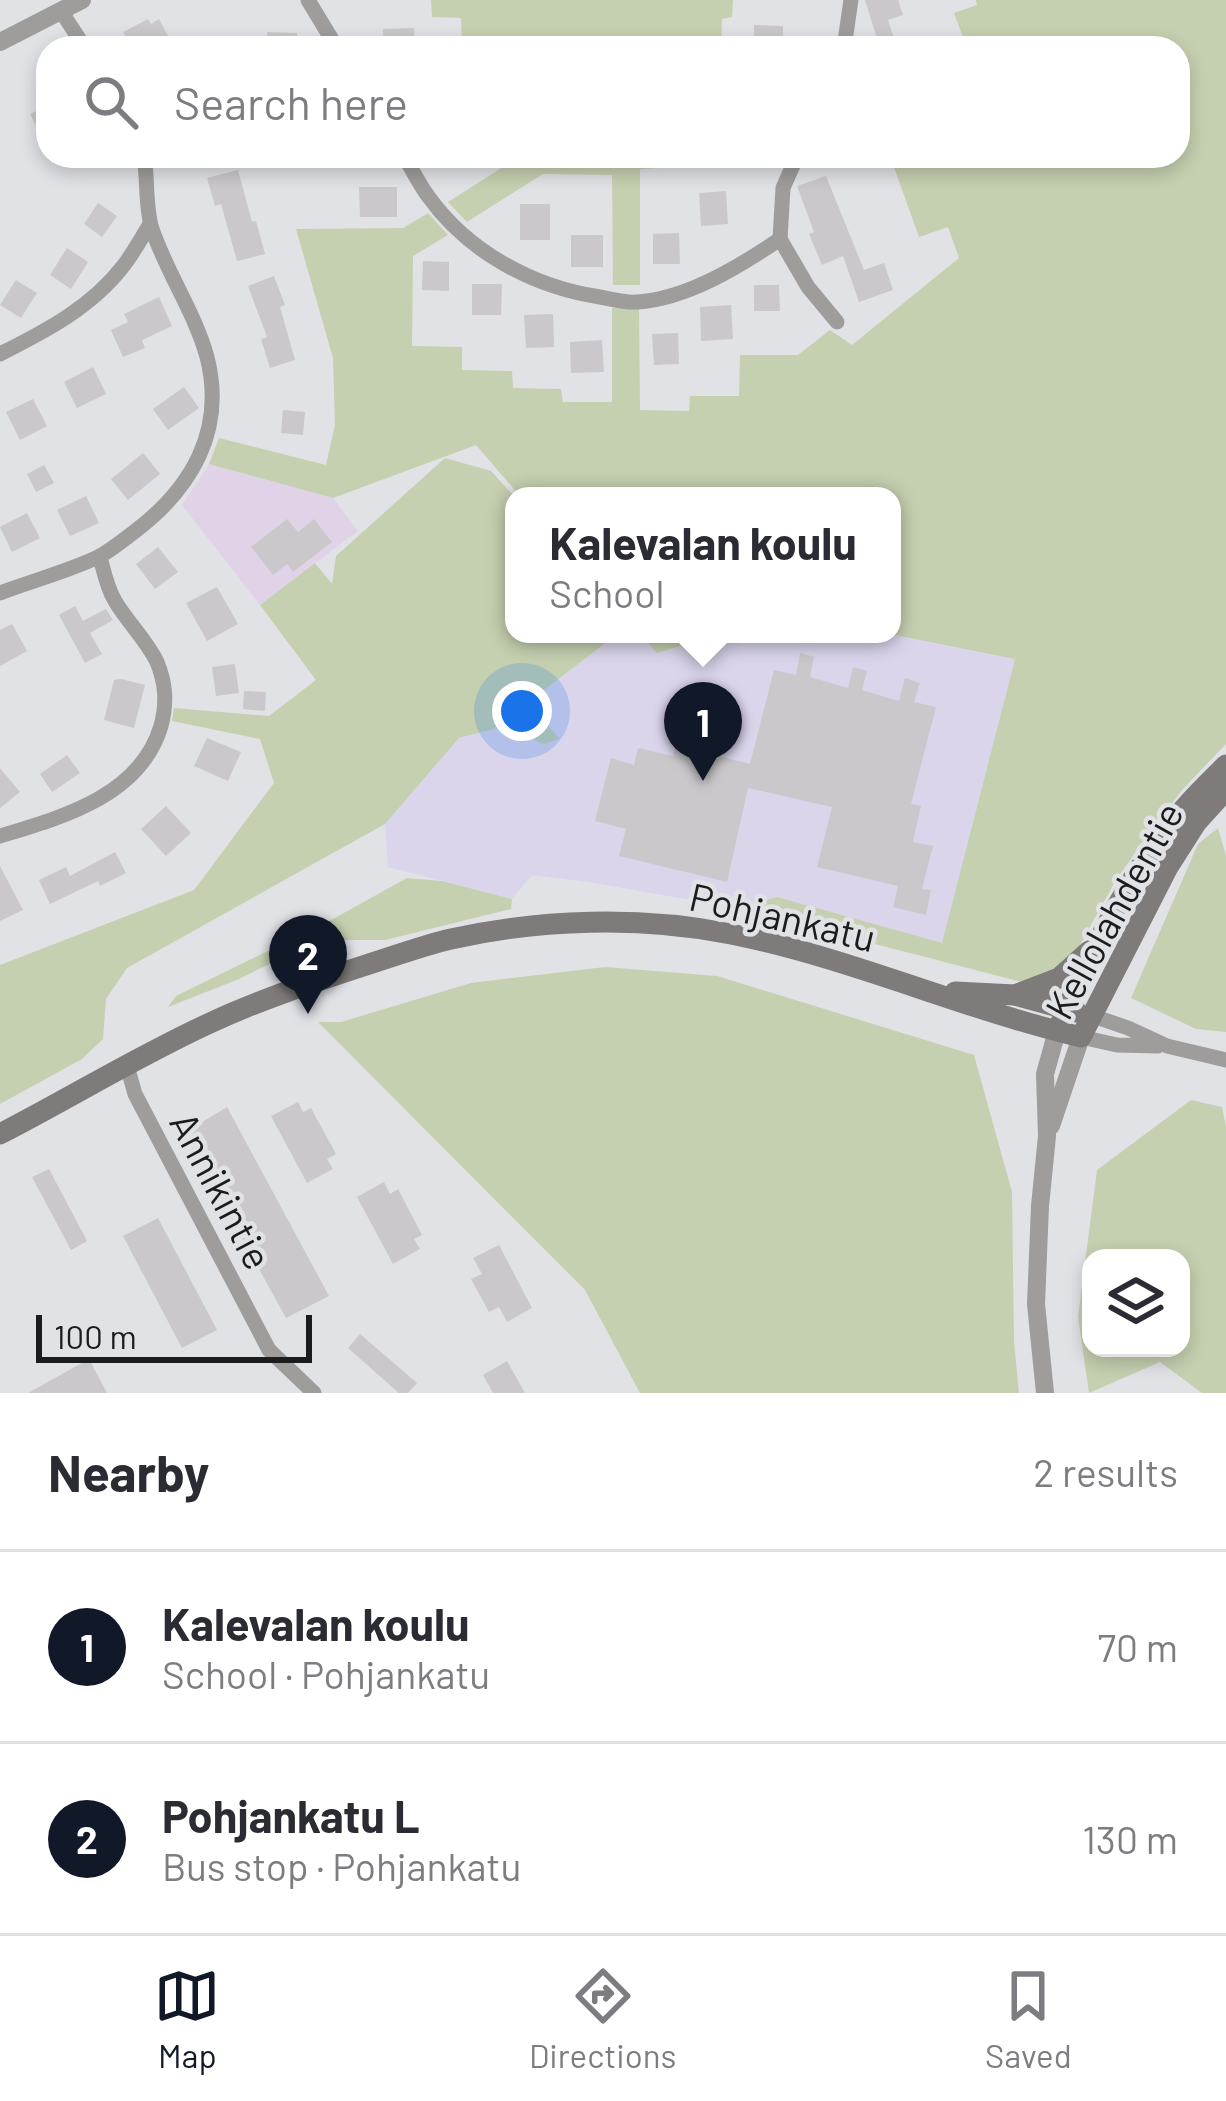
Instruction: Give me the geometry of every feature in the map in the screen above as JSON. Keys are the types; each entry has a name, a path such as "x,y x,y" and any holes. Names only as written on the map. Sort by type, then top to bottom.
{"main road":[{"name":"Kellolahdentie","path":"1057,1031 1124,892 1180,813 1226,764"},
{"name":"Kellolahdentie","path":"1081,1037 1168,867 1196,823 1226,790"},
{"name":"Pohjankatu","path":"0,1134 212,1022 278,995 449,940 519,928 587,922 660,924 733,934 1081,1037"},
{"path":"1015,995 1059,978 1094,946"},
{"name":"Pohjankatu","path":"942,994 1015,995 1090,1015"}],"street":[{"path":"0,42 82,0"},
{"path":"308,0 330,36"},
{"path":"846,36 851,0"},
{"path":"61,11 77,36"},
{"path":"0,593 100,557 155,516 181,489 202,451 213,398 212,376 197,327 150,224 146,168"},
{"path":"411,168 429,198 474,245 520,274 574,293 636,303 689,290 736,268 780,239"},
{"path":"792,168 783,188 780,239 808,287 837,322"},
{"path":"0,354 55,326 97,295 125,264 150,224"},
{"path":"0,836 63,816 109,793 142,766 156,742 166,702 162,675 150,648 115,601 100,557"},
{"path":"1090,1015 1167,1046 1226,1060"},
{"name":"Kellolahdentie","path":"1045,1393 1036,1304 1047,1136 1045,1074 1057,1031"},
{"path":"1081,1037 1117,1045 1167,1046"},
{"name":"Kellolahdentie","path":"1047,1136 1081,1037"},
{"name":"Annikintie","path":"127,1066 135,1094 269,1349 314,1393"}],"shaded area":[{"path":"209,464 333,498 358,531 260,605 182,505"},
{"path":"901,636 1015,659 942,944 777,897 736,908 532,875 512,899 388,867 385,824 459,738 494,729 605,643 648,643 657,653 691,643 901,643"}],"green space":[{"path":"431,0 733,0 732,17 722,19 721,36 462,36 461,18 432,17"},
{"path":"976,0 1226,0 1226,744 1182,790 1117,878 1069,965 1026,983 736,908 777,897 942,943 1015,659 901,636 901,487 512,487 476,445 333,498 209,464 219,438 326,465 335,425 333,358 296,229 403,228 428,213 448,235 413,256 412,346 462,347 462,370 512,371 513,388 561,389 563,402 612,402 612,308 639,307 640,410 689,411 690,396 739,396 740,355 798,355 830,330 852,345 959,258 948,227 919,237 894,168 1190,168 1190,36 963,36 954,13 977,5"},
{"path":"501,168 658,168 640,169 640,285 613,285 612,175 543,174 467,222 448,202"},
{"path":"445,458 491,471 506,487 505,643 605,643 543,691 546,702 534,710 560,739 543,744 512,733 508,726 518,711 494,729 459,738 385,824 127,968 106,999 103,1039 82,1059 0,1104 0,965 194,890 274,783 260,739 172,721 174,708 269,716 316,680 260,605 315,563 332,584 336,556"},
{"path":"648,643 691,643 657,653"},
{"path":"1218,828 1226,856 1226,1032 1196,1029 1131,998 1198,844"},
{"path":"407,878 442,881 512,899 511,909 385,940 318,940 168,1007 176,996"},
{"path":"605,967 717,976 974,1055 1012,1192 1019,1393 640,1393 585,1290 318,1022 341,1022 471,983"},
{"path":"1191,1100 1222,1107 1226,1127 1226,1393 1202,1393 1160,1362 1089,1393 1084,1357 1190,1357 1190,1249 1087,1249 1097,1170"},
{"path":"1082,1286 1082,1345 1078,1317"}],"building":[{"path":"865,0 898,0 903,15 888,20 893,36 876,36"},
{"path":"148,19 151,24 159,19 168,36 125,36 123,32"},
{"path":"754,25 783,26 783,36 754,36"},
{"path":"414,28 414,36 383,36 383,29"},
{"path":"267,32 297,33 297,36 267,36"},
{"path":"238,170 265,254 237,261 221,204 215,206 207,178"},
{"path":"826,176 864,270 884,263 893,290 859,302 843,256 822,265 797,186"},
{"path":"359,187 397,187 397,217 360,217"},
{"path":"726,191 728,224 701,226 699,193"},
{"path":"98,203 117,216 102,237 84,224"},
{"path":"520,204 550,204 550,240 520,240"},
{"path":"679,233 680,264 653,264 653,234"},
{"path":"571,235 603,235 603,267 571,267"},
{"path":"67,248 88,262 71,289 50,275"},
{"path":"423,261 449,262 449,291 422,290"},
{"path":"274,276 285,305 280,307 295,360 270,368 261,339 267,337 248,286"},
{"path":"16,280 37,293 21,318 0,305"},
{"path":"472,284 502,284 501,315 472,315"},
{"path":"754,285 779,285 780,311 754,311"},
{"path":"159,297 172,326 142,340 145,348 123,357 111,330 128,322 124,314"},
{"path":"731,305 733,339 701,341 700,307"},
{"path":"553,314 554,347 526,348 524,315"},
{"path":"678,333 679,364 654,365 652,334"},
{"path":"602,340 604,372 571,373 570,342"},
{"path":"93,367 106,394 77,408 64,382"},
{"path":"184,387 199,408 168,430 153,409"},
{"path":"33,399 47,426 20,440 6,412"},
{"path":"283,410 305,412 303,435 281,433"},
{"path":"143,453 160,474 128,500 111,479"},
{"path":"44,465 54,483 36,492 27,474"},
{"path":"86,496 99,523 70,536 57,510"},
{"path":"27,513 40,538 12,552 0,527"},
{"path":"287,519 298,532 314,519 332,542 293,572 287,564 273,575 251,547"},
{"path":"158,547 178,572 155,589 136,564"},
{"path":"217,587 238,624 207,641 186,603"},
{"path":"75,606 83,621 106,609 113,620 90,633 102,654 85,663 59,615"},
{"path":"12,624 27,651 0,666 0,630"},
{"path":"800,653 814,657 810,677 848,688 853,667 867,671 862,690 899,701 905,678 920,683 914,702 936,707 911,804 921,806 913,842 933,846 922,889 931,890 926,915 893,907 898,886 817,867 832,807 748,788 727,882 619,856 626,829 595,821 611,758 634,765 638,748 673,756 675,745 750,764 774,670 796,675"},
{"path":"235,664 239,693 216,696 212,667"},
{"path":"114,680 145,685 134,728 104,720"},
{"path":"244,691 266,692 265,711 243,709"},
{"path":"207,738 241,752 228,781 194,766"},
{"path":"67,755 80,773 52,792 40,774"},
{"path":"0,768 20,792 0,808"},
{"path":"166,806 191,833 166,856 141,829"},
{"path":"115,852 126,873 50,904 39,880 66,867 70,876"},
{"path":"0,866 23,910 0,921"},
{"path":"298,1102 303,1112 311,1108 336,1154 327,1159 333,1169 307,1183 271,1116"},
{"path":"227,1107 329,1296 286,1318 184,1133"},
{"path":"49,1169 87,1241 71,1250 32,1177"},
{"path":"384,1182 390,1194 398,1189 422,1235 414,1239 420,1249 393,1264 357,1197"},
{"path":"158,1218 217,1330 182,1348 123,1236"},
{"path":"499,1245 532,1308 507,1322 499,1307 489,1312 471,1279 482,1274 473,1258"},
{"path":"360,1334 417,1383 408,1393 399,1393 348,1348"},
{"path":"89,1359 107,1393 28,1393"},
{"path":"507,1361 525,1393 493,1393 483,1375"}],"place":[{"name":"Kalevalan koulu","path":"703,781"},
{"name":"Pohjankatu L","path":"308,1014"}]}
